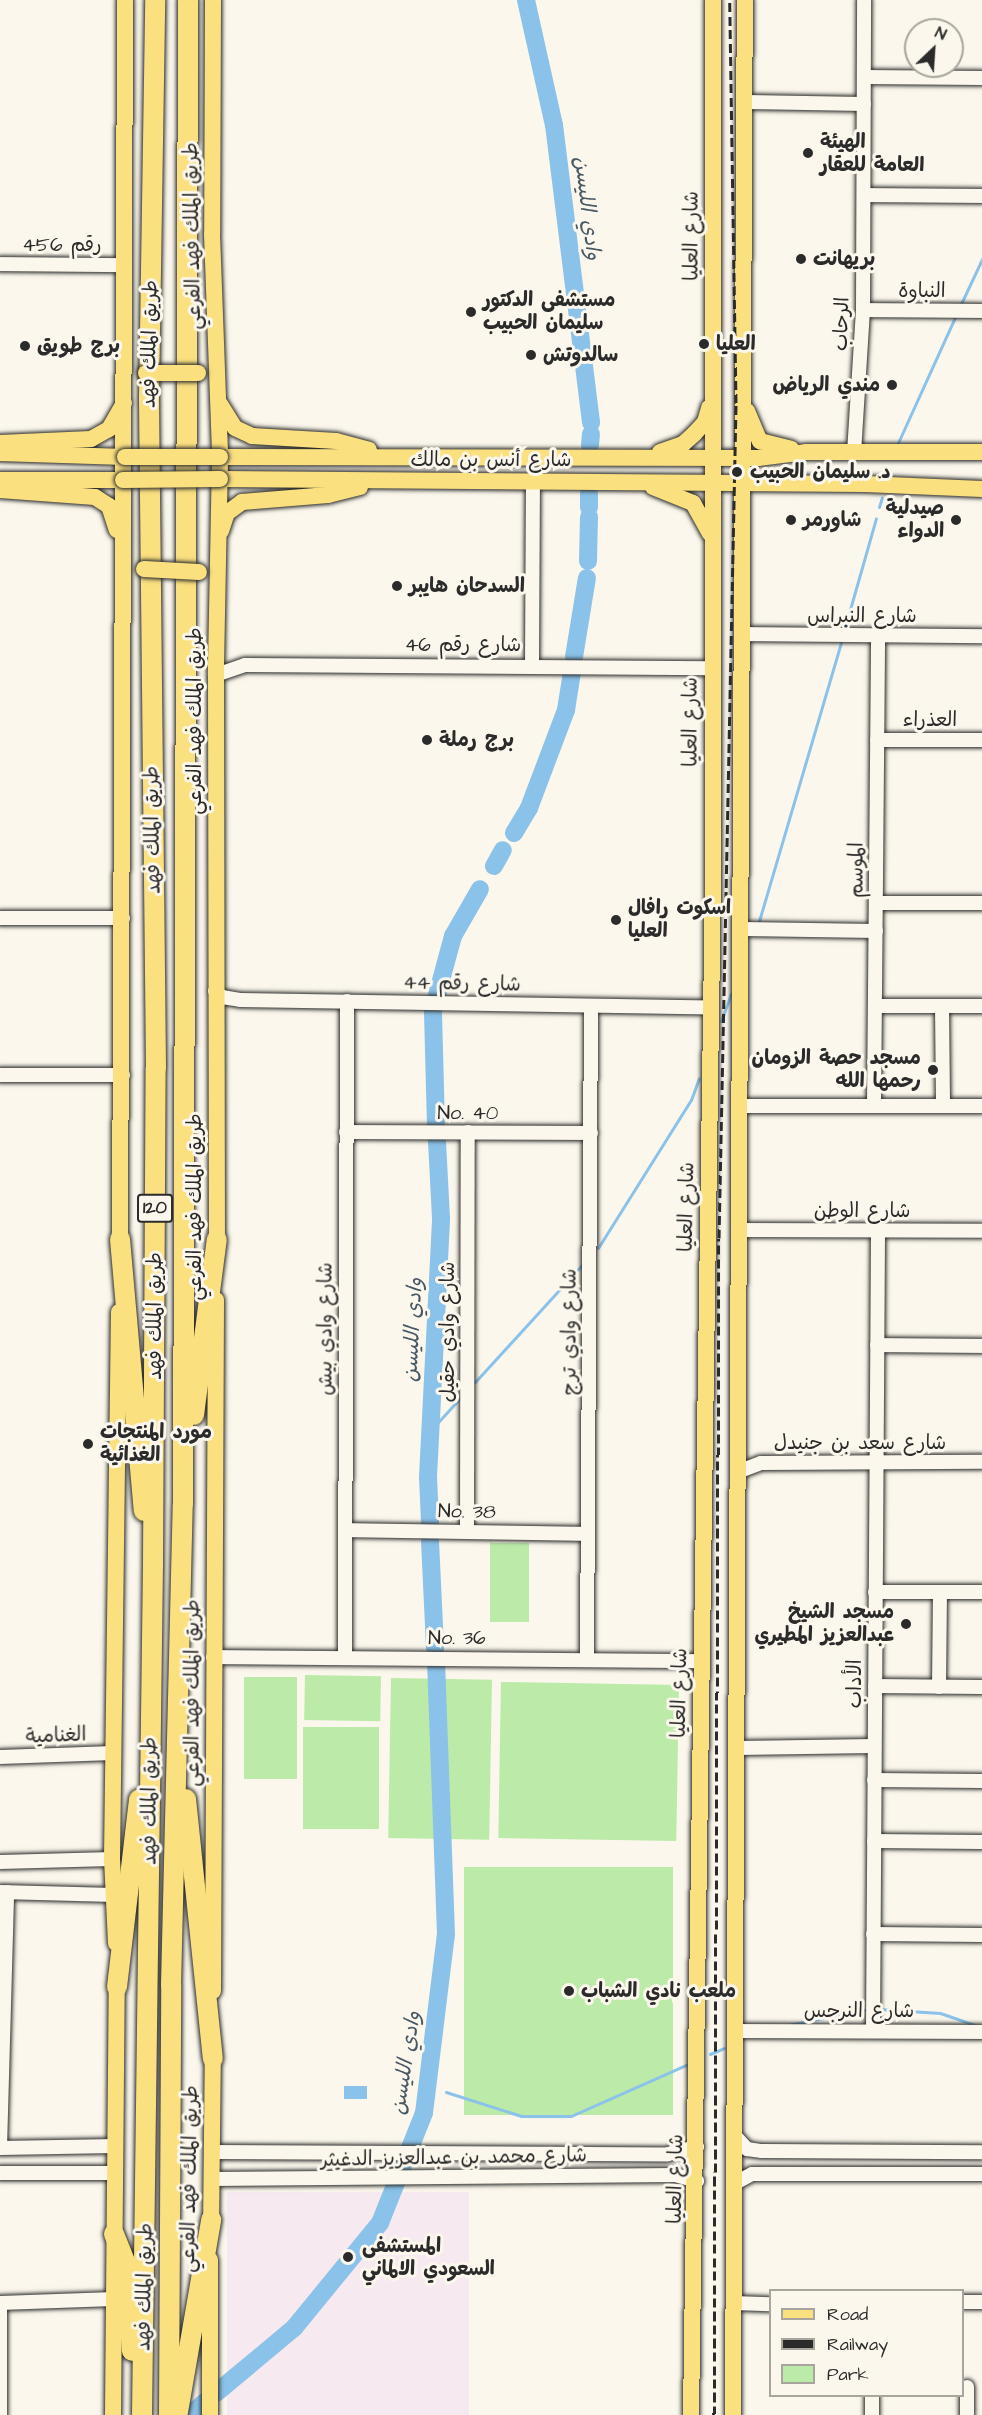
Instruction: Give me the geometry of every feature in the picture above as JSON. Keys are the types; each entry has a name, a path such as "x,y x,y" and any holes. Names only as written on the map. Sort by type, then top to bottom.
{"highway":[{"name":"طريق الملك فهد","path":"142,2415 151,1981 150,1710 156,1068 149,397 155,0"},
{"name":"طريق الملك فهد","path":"169,2415 177,1714 183,1504 188,0"},
{"path":"120,1239 139,1480 153,1565"},
{"path":"183,1504 217,1239"},
{"path":"117,1987 150,1710"},
{"path":"177,1714 213,2059"},
{"path":"178,2415 211,2220"},
{"path":"114,2234 126,2264 136,2415"}],"main road":[{"path":"113,2415 117,1987 112,1859 123,1075 121,601 125,458 125,0"},
{"name":"طريق الملك فهد الفرعي","path":"210,2415 217,1239 216,601 220,479 219,402 215,358 213,0"},
{"name":"شارع العليا","path":"691,2415 697,2181 701,1661 711,1007 713,0"},
{"path":"734,2415 743,929 742,634 747,102 745,0"},
{"path":"125,354 146,373 198,373 215,358"},
{"path":"648,456 683,444 705,422 711,400"},
{"path":"745,400 760,441 806,452"},
{"path":"219,402 235,428 252,436 336,441 387,455"},
{"path":"0,443 91,439 109,429 125,403"},
{"path":"0,453 125,458 387,455 744,458 806,452 982,452"},
{"name":"شارع أنس بن مالك","path":"0,480 865,483 982,489"},
{"path":"217,562 227,513 242,502 328,495 386,481"},
{"path":"638,482 693,503 712,541"},
{"path":"0,490 95,497 109,506 122,547"},
{"path":"121,601 128,576 144,569 199,573 210,583 216,601"}],"street":[{"name":"الرحاب","path":"854,453 862,310 865,195 864,0"},
{"path":"864,77 982,78"},
{"path":"747,102 864,104"},
{"path":"865,195 982,196"},
{"name":"رقم 456","path":"0,264 124,265"},
{"name":"النباوة","path":"862,310 982,311"},
{"path":"532,482 532,665"},
{"name":"شارع النبراس","path":"742,634 982,636"},
{"name":"الموسم","path":"874,1106 878,635"},
{"name":"شارع رقم 46","path":"216,675 245,664 712,668"},
{"name":"العذراء","path":"877,740 982,740"},
{"path":"876,903 982,903"},
{"path":"0,918 123,918"},
{"path":"743,929 876,931"},
{"name":"شارع رقم 44","path":"215,991 229,999 591,1007 711,1007"},
{"name":"شارع وادي بيش","path":"345,1657 347,1001"},
{"path":"875,1005 982,1006"},
{"path":"942,1006 943,1106"},
{"name":"شارع وادي ترج","path":"587,1658 591,1007"},
{"path":"0,1089 0,1075 123,1075"},
{"path":"742,1106 982,1106"},
{"name":"No. 40","path":"346,1132 591,1133"},
{"name":"شارع وادي حقيل","path":"467,1532 468,1132"},
{"name":"شارع الوطن","path":"741,1230 982,1231"},
{"name":"الأداب","path":"873,2031 878,1231"},
{"path":"877,1345 982,1346"},
{"name":"شارع سعد بن جنيدل","path":"740,1471 761,1462 982,1462"},
{"name":"No. 38","path":"345,1530 588,1534"},
{"path":"875,1592 982,1592"},
{"path":"939,1687 940,1592"},
{"name":"No. 36","path":"213,1657 587,1658 701,1661"},
{"path":"875,1686 982,1687"},
{"path":"738,1748 874,1746"},
{"name":"الغنامية","path":"0,1757 113,1753"},
{"path":"874,1780 982,1781"},
{"path":"874,1841 982,1842"},
{"path":"0,1862 112,1859"},
{"path":"114,1895 3,1892 0,2148 116,2146"},
{"path":"873,1934 982,1935"},
{"name":"شارع النرجس","path":"736,2031 982,2032"},
{"path":"735,2136 747,2149 774,2151 982,2152"},
{"name":"شارع محمد بن عبدالعزيز الدغيثر","path":"212,2151 668,2154 697,2147"},
{"path":"773,2173 765,2162 774,2151"},
{"path":"800,2151 800,2173"},
{"path":"668,2154 668,2175"},
{"path":"0,2173 116,2173"},
{"path":"735,2183 752,2174 773,2173 982,2174"},
{"name":"شارع محمد بن عبدالعزيز الدغيثر","path":"211,2179 668,2175 697,2181"},
{"path":"0,2415 0,2303 114,2299"},
{"path":"964,2302 982,2302"},
{"path":"734,2303 769,2304"},
{"path":"967,2415 965,2387 982,2387"},
{"path":"872,2397 872,2415"}],"shaded area":[{"name":"المستشفى السعودي الالماني","path":"227,2192 469,2192 469,2415 227,2415"}],"green space":[{"path":"490,1543 529,1543 529,1622 490,1622"},
{"path":"305,1675 381,1676 380,1721 304,1720"},
{"path":"244,1677 297,1677 297,1779 244,1779"},
{"path":"391,1678 492,1680 489,1840 388,1838"},
{"path":"501,1682 679,1685 676,1841 498,1838"},
{"path":"303,1727 379,1727 379,1829 303,1829"},
{"name":"ملعب نادي الشباب","path":"464,1867 673,1867 673,2115 464,2115"}],"water":[{"path":"344,2086 367,2086 367,2099 344,2099"}],"waterway":[{"name":"وادي الليسن","path":"526,0 554,125 591,423"},
{"path":"960,306 982,259"},
{"path":"897,445 956,315"},
{"name":"وادي الليسن","path":"590,445 591,434"},
{"name":"وادي الليسن","path":"589,494 589,507"},
{"path":"879,507 882,497"},
{"name":"وادي الليسن","path":"588,561 589,517"},
{"path":"845,627 876,518"},
{"name":"وادي الليسن","path":"574,657 587,578"},
{"path":"759,921 841,643"},
{"name":"وادي الليسن","path":"514,833 529,808 566,710 572,674"},
{"name":"وادي الليسن","path":"494,866 503,850"},
{"name":"وادي الليسن","path":"437,995 453,936 480,889"},
{"path":"721,1021 731,994"},
{"name":"وادي الليسن","path":"433,1012 436,1123"},
{"path":"598,1248 691,1100 699,1078"},
{"name":"وادي الليسن","path":"430,1522 428,1477 441,1218 437,1141"},
{"path":"573,1275 582,1265"},
{"path":"475,1382 559,1290"},
{"path":"430,1431 460,1398"},
{"name":"وادي الليسن","path":"430,1541 435,1649"},
{"name":"وادي الليسن","path":"216,2393 294,2328 380,2223 424,2113 446,1934 436,1666"},
{"path":"788,2025 869,2009"},
{"path":"878,2009 940,2013 977,2026"},
{"path":"710,2054 724,2048"},
{"path":"446,2092 521,2116 571,2116 686,2065"},
{"name":"وادي الليسن","path":"190,2415 205,2402"}],"railway":[{"path":"714,2415 719,1238 736,403 730,0"}],"place":[{"name":"الهيئة العامة للعقار","path":"808,153"},
{"name":"بريهانت","path":"801,259"},
{"name":"مستشفى الدكتور سليمان الحبيب","path":"471,312"},
{"name":"العليا","path":"704,344"},
{"name":"برج طويق","path":"25,346"},
{"name":"سالدوتش","path":"531,355"},
{"name":"مندي الرياض","path":"892,385"},
{"name":"د. سليمان الحبيب","path":"737,472"},
{"name":"شاورمر","path":"791,520"},
{"name":"صيدلية الدواء","path":"956,520"},
{"name":"السدحان هايبر","path":"397,586"},
{"name":"برج رملة","path":"427,740"},
{"name":"اسكوت رافال العليا","path":"616,920"},
{"name":"مسجد حصة الزومان رحمها الله","path":"933,1070"},
{"name":"مورد المنتجات الغذائية","path":"88,1444"},
{"name":"مسجد الشيخ عبدالعزيز المطيري","path":"906,1624"},
{"name":"ملعب نادي الشباب","path":"569,1991"},
{"name":"المستشفى السعودي الالماني","path":"348,2257"}]}
